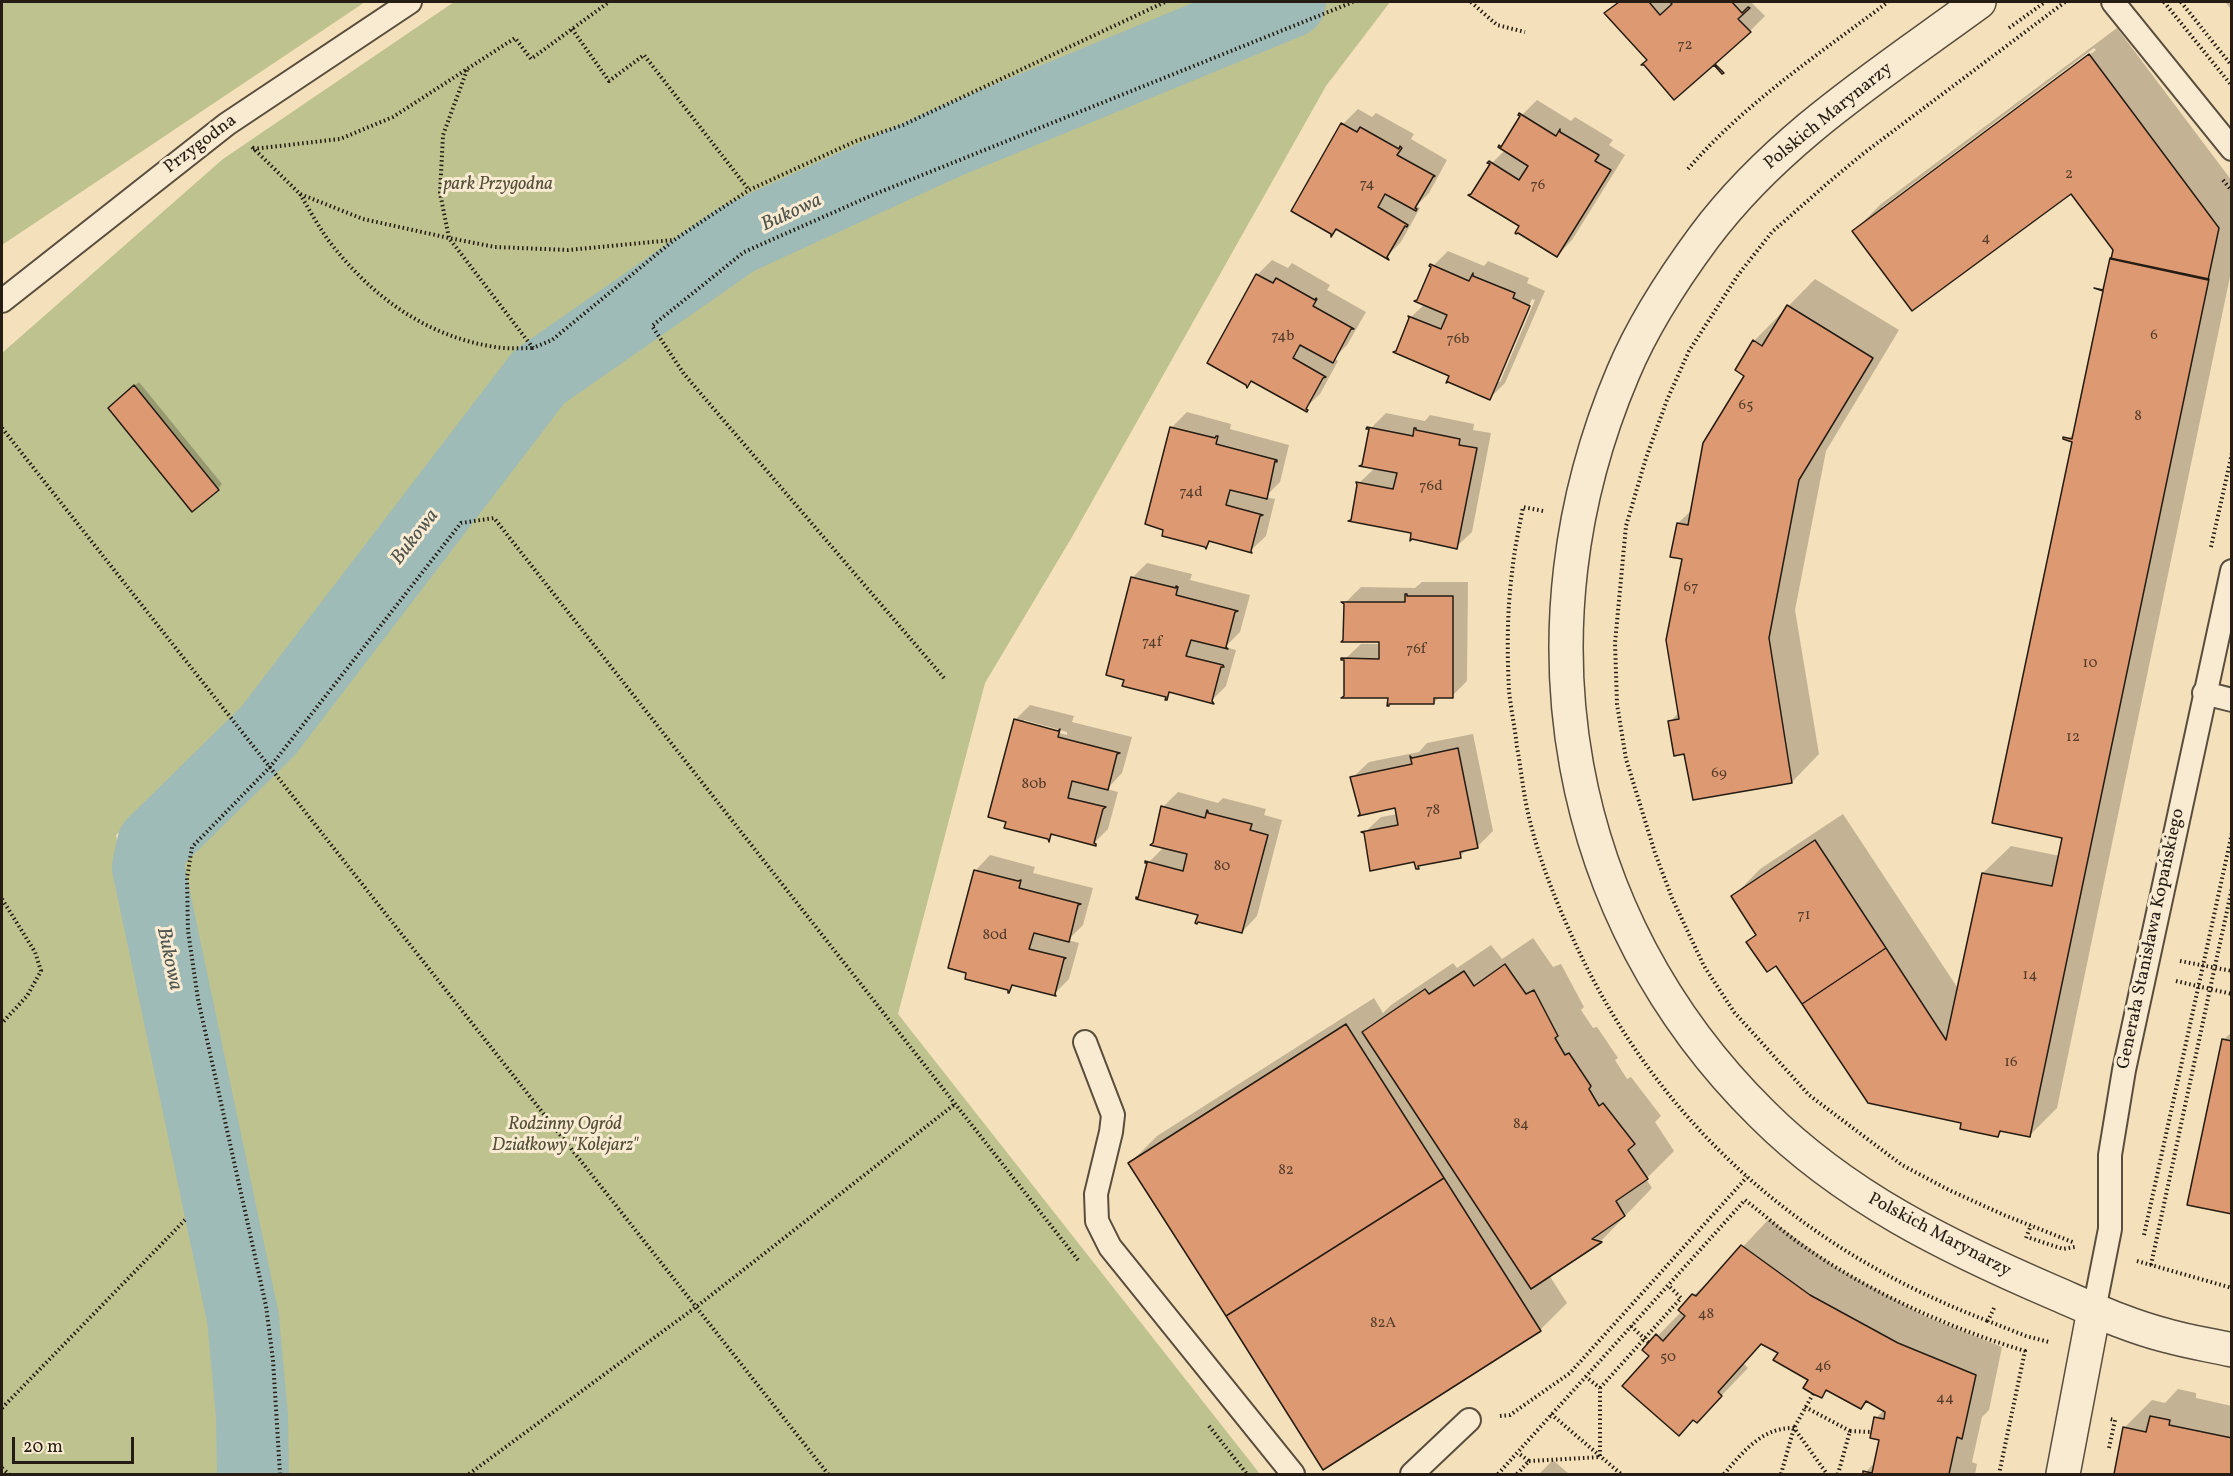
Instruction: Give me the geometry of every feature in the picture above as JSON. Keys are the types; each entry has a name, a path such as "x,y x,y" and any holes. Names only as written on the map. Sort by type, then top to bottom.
{"street":[{"name":"Polskich Marynarzy","path":"1979,2 1835,108 1768,165 1707,233 1660,304 1624,371 1584,489 1572,553 1566,634 1567,694 1575,761 1595,842 1616,900 1642,954 1687,1026 1722,1071 1795,1145 1875,1204 1963,1252 2094,1310 2168,1336 2232,1350"},
{"path":"2063,1474 2094,1310"}],"lane":[{"name":"Przygodna","path":"2,301 227,124 410,2"},
{"path":"2113,2 2232,149"},
{"name":"Generała Stanisława Kopańskiego","path":"2094,1310 2110,1229 2110,1155 2124,1070 2232,571"},
{"path":"2204,693 2232,700"},
{"path":"1085,1042 1113,1115 1096,1194 1097,1221 1110,1247 1293,1474"},
{"path":"1412,1474 1469,1420"}],"path":[{"path":"254,149 340,139 393,117 514,38 531,59 609,2"},
{"path":"227,124 300,194 327,239 352,268 376,293 407,317 454,337 485,345 533,348 552,340 674,240 748,190 856,141 903,125 1165,2"},
{"path":"944,678 684,374 652,326 744,252 874,194 1353,2"},
{"path":"1471,2 1497,24 1525,32"},
{"path":"1688,169 1750,106 1888,2"},
{"path":"2007,29 2044,2"},
{"path":"2018,1234 2063,1249 2080,1245 2004,1215 1902,1165 1809,1095 1734,1012 1704,966 1672,898 1655,853 1626,759 1617,704 1615,643 1626,526 1646,458 1667,400 1689,351 1738,274 1772,232 1829,182 1864,153 2065,2"},
{"path":"2164,2 2232,86"},
{"path":"2181,2 2232,66"},
{"path":"572,29 609,81 644,55 748,190"},
{"path":"467,70 443,135 440,193 449,238 533,348"},
{"path":"300,194 363,219 495,247 568,250 674,240"},
{"path":"2,428 828,1474"},
{"path":"280,1474 273,1360 266,1306 198,999 188,931 187,878 192,847 270,767 461,523 494,518 955,1104 696,1306 469,1474"},
{"path":"2144,1239 2232,833"},
{"path":"2,899 35,952 41,971 27,996 2,1023"},
{"path":"2150,954 2232,971"},
{"path":"2151,1265 2210,989 2232,994"},
{"path":"1469,1420 1510,1415 1570,1373 1747,1177"},
{"path":"1498,1474 1745,1200 1799,1243 1894,1298 1977,1337 2025,1351 2000,1474"},
{"path":"2,1408 185,1220"},
{"path":"2141,1250 2139,1262 2232,1288"},
{"path":"1600,1457 1600,1389 1683,1299 1668,1285"},
{"path":"1631,1326 1649,1343"},
{"path":"1586,1376 1600,1389"},
{"path":"1781,1474 1794,1428 1813,1394"},
{"path":"1805,1407 1850,1431 1871,1432"},
{"path":"1551,1414 1621,1474"},
{"path":"1724,1474 1751,1442 1784,1428 1794,1428"},
{"path":"1794,1428 1827,1474"},
{"path":"1838,1474 1850,1431"},
{"path":"1518,1453 1529,1461 1600,1457"},
{"path":"1517,1474 1529,1461"},
{"path":"2,1468 9,1474"}],"green space":[{"path":"2,2 365,2 2,245"},
{"path":"454,2 1390,2 1326,86 1072,537 985,683 898,1014 1260,1474 267,1474 264,1354 179,938 177,845 146,812 116,835 224,1348 228,1474 2,1474 2,353 223,159"}],"building":[{"path":"1619,2 1649,2 1660,15 1672,4 1670,2 1732,2 1742,13 1748,7 1750,8 1738,19 1751,32 1715,64 1724,73 1722,74 1714,65 1674,100 1644,65 1641,65 1647,60 1604,13"},
{"path":"2089,54 2219,228 2208,280 2111,259 2113,250 2071,194 1912,311 1852,231"},
{"path":"1519,113 1556,136 1560,129 1560,132 1599,155 1595,161 1611,170 1557,257 1518,233 1516,234 1519,226 1468,195 1471,194 1490,164 1487,163 1489,161 1519,180 1528,166 1498,147 1499,145 1501,147 1520,116"},
{"path":"1341,123 1357,132 1360,127 1399,149 1400,146 1402,148 1397,155 1435,176 1415,208 1416,211 1385,194 1378,207 1408,225 1405,226 1387,257 1389,260 1336,229 1331,237 1331,234 1291,211"},
{"path":"2110,258 2209,279 2030,1137 2000,1131 1998,1137 1960,1129 1961,1123 1868,1103 1802,1004 1886,948 1946,1040 1982,873 2052,886 2062,838 1992,823 2072,442 2063,437 2072,439 2103,291 2094,288 2103,290"},
{"path":"1430,264 1469,281 1473,273 1473,276 1515,293 1513,298 1530,306 1490,400 1446,383 1449,376 1393,352 1396,351 1408,316 1441,329 1447,315 1414,301 1417,300 1431,267"},
{"path":"1256,274 1273,283 1276,278 1315,300 1316,298 1313,306 1354,329 1351,329 1333,363 1300,345 1293,358 1326,377 1323,378 1306,409 1307,412 1251,381 1247,388 1246,385 1207,363"},
{"path":"1787,305 1873,358 1799,480 1769,638 1792,783 1693,800 1684,754 1674,756 1668,721 1679,719 1666,640 1682,559 1670,557 1677,523 1688,525 1703,443 1744,376 1735,370 1753,340 1762,346"},
{"path":"134,385 219,490 192,512 108,408"},
{"path":"1170,427 1215,438 1218,436 1216,444 1277,460 1267,499 1230,490 1226,505 1263,515 1260,516 1252,553 1209,541 1206,549 1162,536 1163,530 1145,524"},
{"path":"1367,427 1413,436 1414,428 1416,428 1416,430 1460,439 1459,445 1477,448 1457,549 1412,539 1410,541 1411,533 1348,521 1351,520 1356,482 1393,489 1397,473 1359,466 1362,465 1369,429 1366,429"},
{"path":"1131,577 1176,588 1176,586 1178,587 1176,595 1238,611 1235,612 1226,647 1228,649 1191,640 1186,656 1223,665 1212,701 1214,704 1169,692 1165,700 1166,697 1122,686 1124,680 1106,675"},
{"path":"1405,594 1407,596 1453,596 1453,698 1434,698 1434,704 1389,704 1387,706 1388,698 1341,698 1344,696 1344,660 1341,658 1379,659 1379,642 1341,642 1343,640 1344,604 1341,602 1405,602"},
{"path":"1014,719 1058,731 1060,729 1058,737 1120,753 1117,754 1108,790 1072,781 1068,798 1106,807 1103,809 1094,843 1096,846 1051,834 1049,842 1048,839 1004,828 1006,822 988,817"},
{"path":"1458,748 1478,848 1460,852 1461,858 1418,866 1419,869 1416,869 1414,862 1370,871 1364,833 1361,832 1398,825 1395,808 1358,816 1360,814 1350,777 1412,764 1410,756 1412,758"},
{"path":"1161,806 1205,818 1207,810 1208,813 1252,824 1250,830 1268,835 1242,933 1198,922 1197,924 1195,923 1198,915 1136,899 1147,863 1145,861 1183,871 1187,854 1150,845 1153,843"},
{"path":"1815,840 1886,948 1802,1004 1776,966 1767,972 1746,942 1756,935 1731,896"},
{"path":"974,870 1021,880 1019,888 1081,904 1078,905 1069,942 1034,933 1029,949 1066,958 1056,996 1012,985 1008,993 1008,990 965,979 966,973 948,968"},
{"path":"1505,964 1526,994 1534,990 1558,1036 1555,1038 1565,1055 1569,1053 1591,1086 1589,1089 1599,1106 1603,1103 1635,1144 1628,1150 1648,1179 1616,1201 1625,1216 1592,1239 1602,1242 1531,1289 1362,1032 1425,989 1429,994 1464,971 1474,986"},
{"path":"1346,1024 1444,1178 1226,1316 1128,1163"},
{"path":"2222,1039 2232,1041 2232,1214 2187,1205"},
{"path":"1444,1178 1541,1331 1323,1470 1226,1316"},
{"path":"1741,1245 1810,1295 1898,1343 1976,1375 1962,1439 1957,1437 1949,1474 1863,1474 1863,1471 1872,1473 1879,1440 1870,1438 1874,1417 1884,1419 1885,1412 1866,1401 1861,1409 1826,1390 1822,1398 1813,1394 1803,1388 1808,1380 1773,1360 1778,1353 1761,1344 1718,1392 1722,1396 1697,1423 1693,1420 1679,1436 1622,1386 1649,1356 1642,1350 1656,1334 1663,1341 1685,1316 1678,1310 1692,1294 1696,1296"},
{"path":"2150,1416 2170,1420 2169,1425 2232,1438 2232,1474 2114,1474 2123,1427 2146,1432"}],"waterway":[{"name":"Bukowa","path":"253,1474 252,1416 243,1318 148,867 153,844 268,731 539,377 737,239 944,144 1290,2"}],"park label":[{"name":"park Przygodna","path":"498,186"},
{"name":"Rodzinny Ogród Działkowy \"Kolejarz\"","path":"565,1136"}]}
